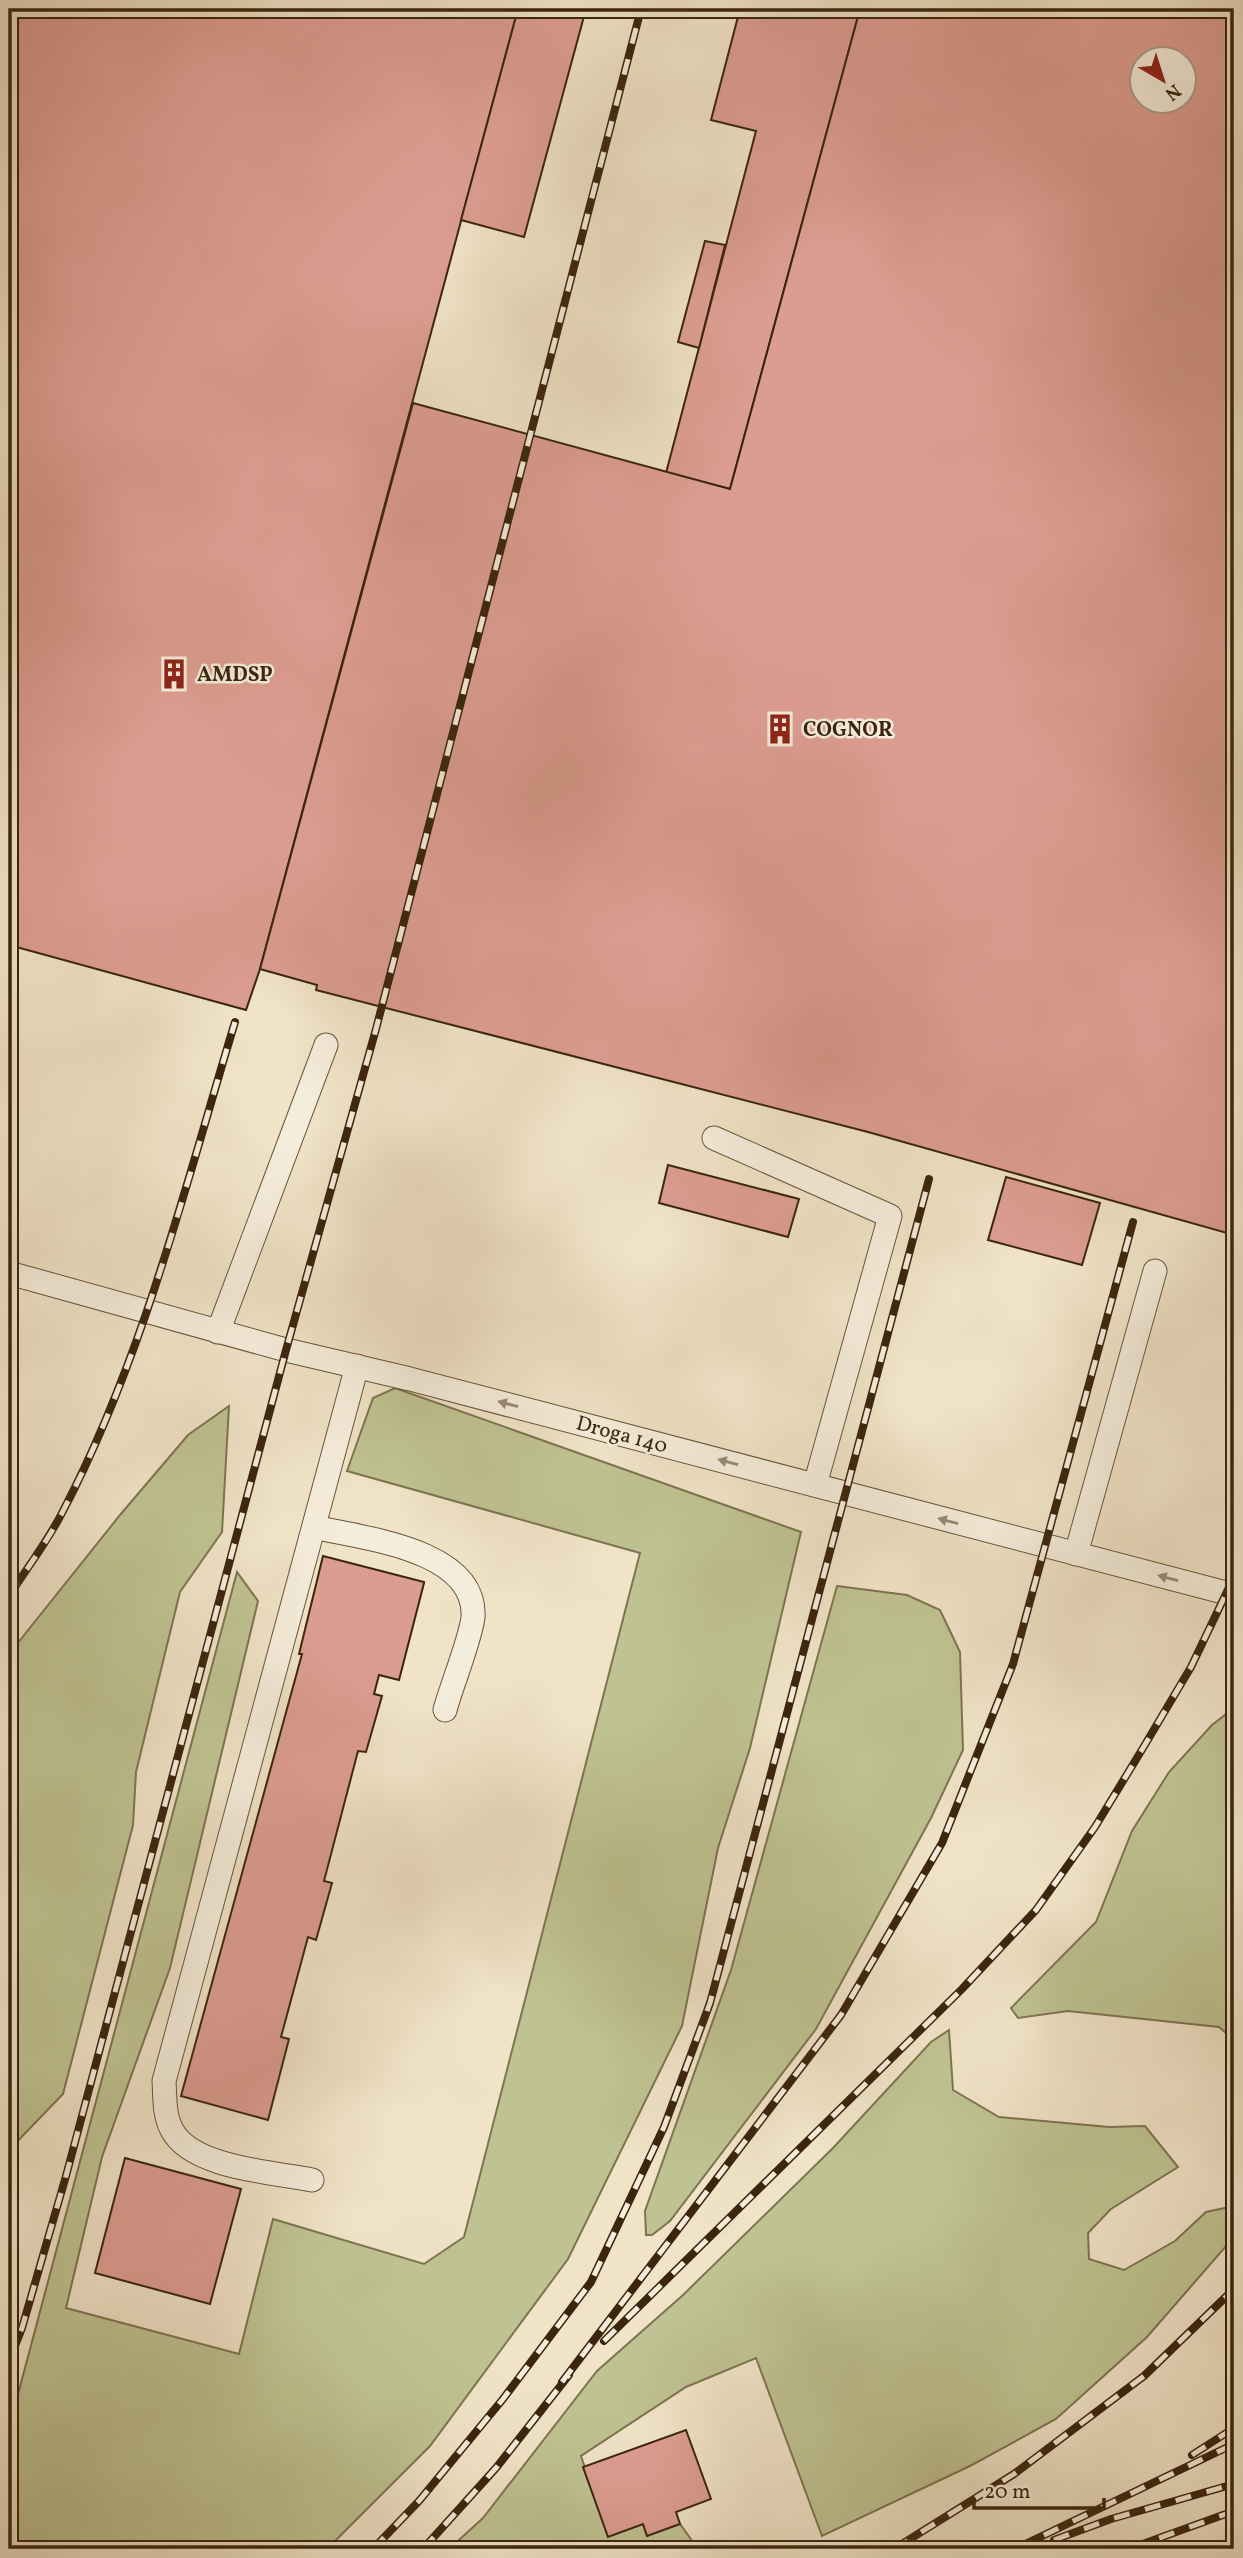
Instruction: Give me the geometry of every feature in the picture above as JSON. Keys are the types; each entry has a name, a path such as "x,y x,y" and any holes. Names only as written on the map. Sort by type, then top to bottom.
{"lane":[{"path":"218,1332 326,1045"},
{"path":"713,1138 890,1216 815,1485"},
{"path":"1076,1554 1155,1271"},
{"name":"Droga 140","path":"9,1273 218,1332 1234,1595"},
{"path":"312,2180 206,2159 186,2147 171,2129 164,2081 357,1366"},
{"path":"314,1527 425,1554 444,1563 458,1578 468,1596 473,1617 444,1710"}],"green space":[{"path":"395,1388 801,1532 750,1748 718,1848 682,2026 568,2259 430,2446 327,2549 9,2549 9,2420 237,1572 258,1601 170,1968 102,2157 66,2308 239,2354 273,2219 424,2264 464,2237 640,1553 347,1471 373,1398"},
{"path":"229,1406 222,1532 180,1592 136,1772 133,1825 63,2094 9,2150 9,1654 188,1435"},
{"path":"837,1586 907,1595 940,1610 960,1652 963,1750 931,1818 816,2029 670,2221 652,2235 646,2235 645,2211 731,1970"},
{"path":"1234,1708 1234,2040 1219,2027 1068,2011 1018,2018 1011,2008 1096,1922 1132,1831 1169,1772 1212,1725"},
{"path":"949,2030 953,2090 999,2117 1109,2127 1145,2126 1178,2167 1111,2209 1088,2233 1089,2259 1124,2270 1175,2241 1206,2212 1234,2206 1234,2237 1147,2337 1056,2419 970,2466 822,2536 756,2358 686,2387 581,2456 608,2536 643,2524 647,2536 680,2524 698,2549 449,2549 483,2518 597,2371 683,2295 833,2148 931,2042"}],"building":[{"name":"AMDSP","path":"9,9 518,9 260,969 246,1010 9,945"},
{"path":"518,9 586,9 524,237 461,220"},
{"path":"740,9 860,9 730,489 666,473 756,131 711,120"},
{"name":"COGNOR","path":"860,9 1234,9 1234,1235 868,1132 316,990 317,985 260,969 413,403 730,489"},
{"path":"705,241 725,245 699,348 678,342"},
{"path":"668,1165 799,1199 788,1237 659,1203"},
{"path":"1006,1177 1100,1203 1082,1265 988,1240"},
{"path":"323,1556 424,1583 399,1680 379,1675 374,1694 382,1696 366,1752 358,1751 324,1881 332,1883 316,1940 308,1937 281,2037 289,2039 268,2120 181,2096 302,1654 299,1654"},
{"path":"125,2158 241,2189 210,2304 95,2273"},
{"path":"686,2430 711,2499 676,2512 680,2524 647,2536 643,2524 608,2537 583,2467"}],"railway":[{"path":"9,2361 22,2328 66,2176 286,1350 376,1029 641,9"},
{"path":"9,1596 57,1522 117,1393 180,1209 235,1022"},
{"path":"373,2549 419,2501 503,2399 591,2282 664,2127 710,2003 929,1179"},
{"path":"562,2382 841,2015 942,1843 1013,1664 1133,1222"},
{"path":"604,2341 962,1989 1036,1910 1095,1827 1143,1748 1191,1667 1234,1577"},
{"path":"894,2549 1014,2474 1144,2376 1234,2289"},
{"path":"423,2549 496,2468 569,2375"},
{"path":"1192,2455 1234,2428"},
{"path":"1015,2549 1234,2444"},
{"path":"1054,2540 1111,2519 1234,2484"},
{"path":"1129,2549 1234,2511"}],"place":[{"name":"AMDSP","path":"174,674"},
{"name":"COGNOR","path":"780,729"}]}
